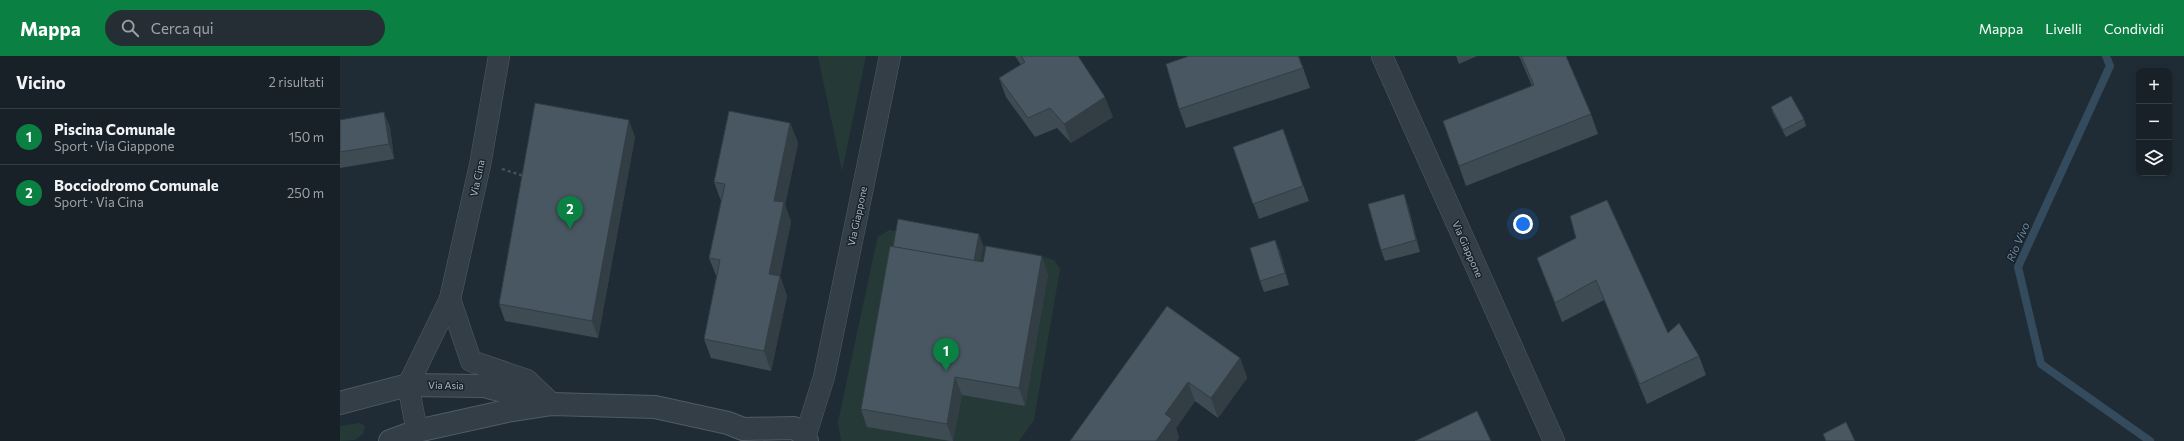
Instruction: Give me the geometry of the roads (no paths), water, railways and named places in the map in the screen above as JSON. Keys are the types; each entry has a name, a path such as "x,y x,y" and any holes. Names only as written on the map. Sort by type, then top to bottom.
{"street":[{"name":"Via Cina","path":"408,385 450,299 480,165 499,56"},
{"name":"Via Giappone","path":"796,433 824,377 890,56"},
{"name":"Via Giappone","path":"1382,56 1554,441"},
{"path":"450,299 470,361 526,380 552,404"},
{"path":"408,385 417,431"},
{"name":"Via Asia","path":"340,403 408,385 484,386 552,404"},
{"name":"Via Asia","path":"390,441 417,431 507,411 552,404 655,407 728,423 748,435 796,433"},
{"path":"767,441 774,431 796,433"}],"waterway":[{"name":"Rio Vivo","path":"2106,56 2110,66 2018,267 2041,364 2150,441"}],"place":[{"name":"Bocciodromo Comunale","path":"570,229"},
{"name":"Piscina Comunale","path":"946,371"}]}
